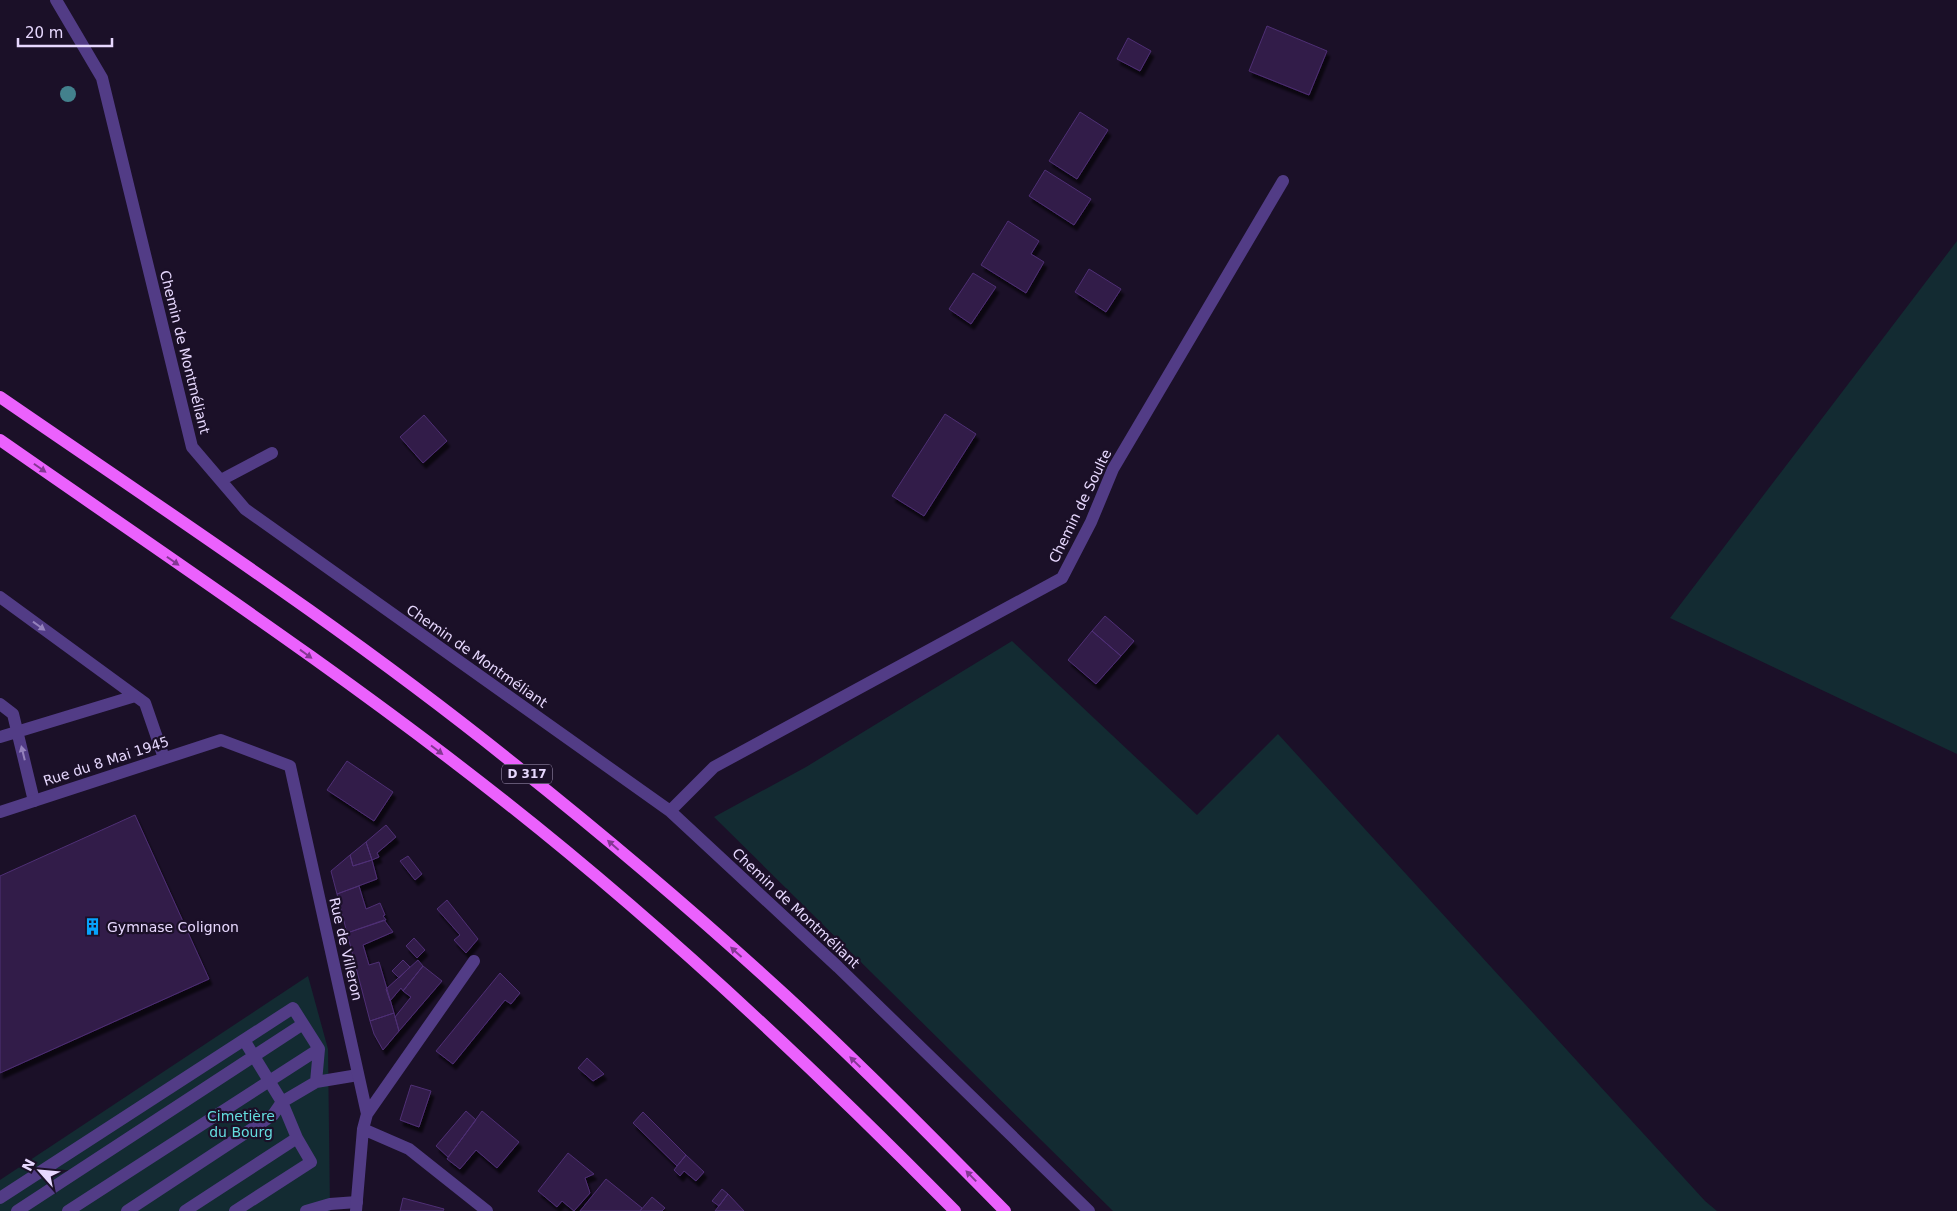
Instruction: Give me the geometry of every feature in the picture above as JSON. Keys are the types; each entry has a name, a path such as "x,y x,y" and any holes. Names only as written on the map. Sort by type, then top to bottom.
{"main road":[{"name":"D 317","path":"0,397 315,616 415,688 607,839 787,997 884,1090 1005,1211"},
{"name":"D 317","path":"0,440 304,653 406,726 502,799 596,875 689,956 866,1120 955,1211"}],"street":[{"name":"Chemin de Montméliant","path":"56,0 102,78 192,447 245,509 670,811 838,967 1089,1211"},
{"name":"Chemin de Soulte","path":"670,811 714,767 1062,578 1091,522 1113,469 1283,181"},
{"path":"221,480 272,453"},
{"path":"0,597 145,703 164,758"},
{"path":"0,737 135,696"},
{"path":"0,704 13,714 34,801"},
{"name":"Rue du 8 Mai 1945","path":"0,812 221,740"},
{"name":"Rue de Villeron","path":"221,740 290,766 368,1114"},
{"path":"306,1211 330,1204 357,1206 363,1129 368,1114 474,961"},
{"path":"0,1198 293,1008 318,1049 316,1082"},
{"path":"17,1211 303,1024"},
{"path":"235,1211 311,1162 297,1138 282,1102 244,1040"},
{"path":"68,1211 318,1049"},
{"path":"127,1211 273,1115 282,1102 316,1082 358,1074"},
{"path":"363,1129 409,1149 487,1211"},
{"path":"185,1211 297,1138"}],"green space":[{"path":"1957,241 1957,754 1670,618"},
{"path":"1012,641 1197,815 1278,734 1705,1201 1717,1211 1113,1211 714,817 806,767"},
{"name":"Cimetière du Bourg","path":"308,976 328,1049 330,1211 0,1211 0,1180"}],"building":[{"path":"1267,26 1327,51 1309,95 1249,71"},
{"path":"1128,38 1151,51 1140,71 1117,59"},
{"path":"1080,112 1108,130 1077,179 1049,161"},
{"path":"1045,170 1091,199 1074,225 1029,196"},
{"path":"1008,221 1039,241 1031,254 1044,262 1026,293 981,265"},
{"path":"1089,269 1121,289 1106,312 1075,292"},
{"path":"973,273 996,287 971,324 949,309"},
{"path":"945,414 976,434 924,516 892,496"},
{"path":"424,415 447,441 423,463 400,437"},
{"path":"1105,616 1134,641 1121,656 1092,631"},
{"path":"1092,631 1121,656 1096,684 1068,660"},
{"path":"347,761 393,792 374,821 327,790"},
{"name":"Gymnase Colignon","path":"135,815 209,979 0,1073 0,876"},
{"path":"386,825 396,837 377,853 379,857 372,860 366,842"},
{"path":"366,842 372,860 353,866 350,855"},
{"path":"350,855 353,866 372,860 377,879 337,894 331,871"},
{"path":"408,856 422,874 415,880 400,861"},
{"path":"359,886 366,909 380,903 386,920 347,933 337,894"},
{"path":"447,900 478,939 466,953 454,940 460,935 437,909"},
{"path":"384,920 393,932 363,945 369,965 379,962 394,1013 370,1021 347,933"},
{"path":"414,938 425,950 417,958 406,946"},
{"path":"403,960 410,967 399,978 392,971"},
{"path":"418,960 423,966 403,991 401,988 390,1001 386,989"},
{"path":"423,966 442,981 399,1031 395,1017 411,997 403,991"},
{"path":"500,973 520,993 511,1004 505,1000 453,1064 436,1051"},
{"path":"394,1013 399,1031 383,1050 374,1034 370,1021"},
{"path":"587,1058 604,1074 593,1081 578,1068"},
{"path":"411,1085 431,1091 419,1127 400,1120"},
{"path":"466,1111 476,1120 448,1157 436,1146"},
{"path":"482,1111 519,1142 497,1168 476,1150 460,1169 447,1159"},
{"path":"643,1112 686,1155 677,1166 633,1123"},
{"path":"568,1153 594,1174 585,1178 590,1193 574,1211 562,1201 557,1207 538,1191"},
{"path":"686,1155 704,1172 696,1181 684,1171 680,1176 674,1170"},
{"path":"606,1179 642,1208 640,1211 580,1211"},
{"path":"722,1189 728,1194 719,1206 712,1201"},
{"path":"728,1194 744,1211 715,1211"},
{"path":"652,1197 665,1208 662,1211 640,1211"},
{"path":"403,1198 444,1209 443,1211 400,1211"}],"place":[{"name":"Gymnase Colignon","path":"93,927"}]}
